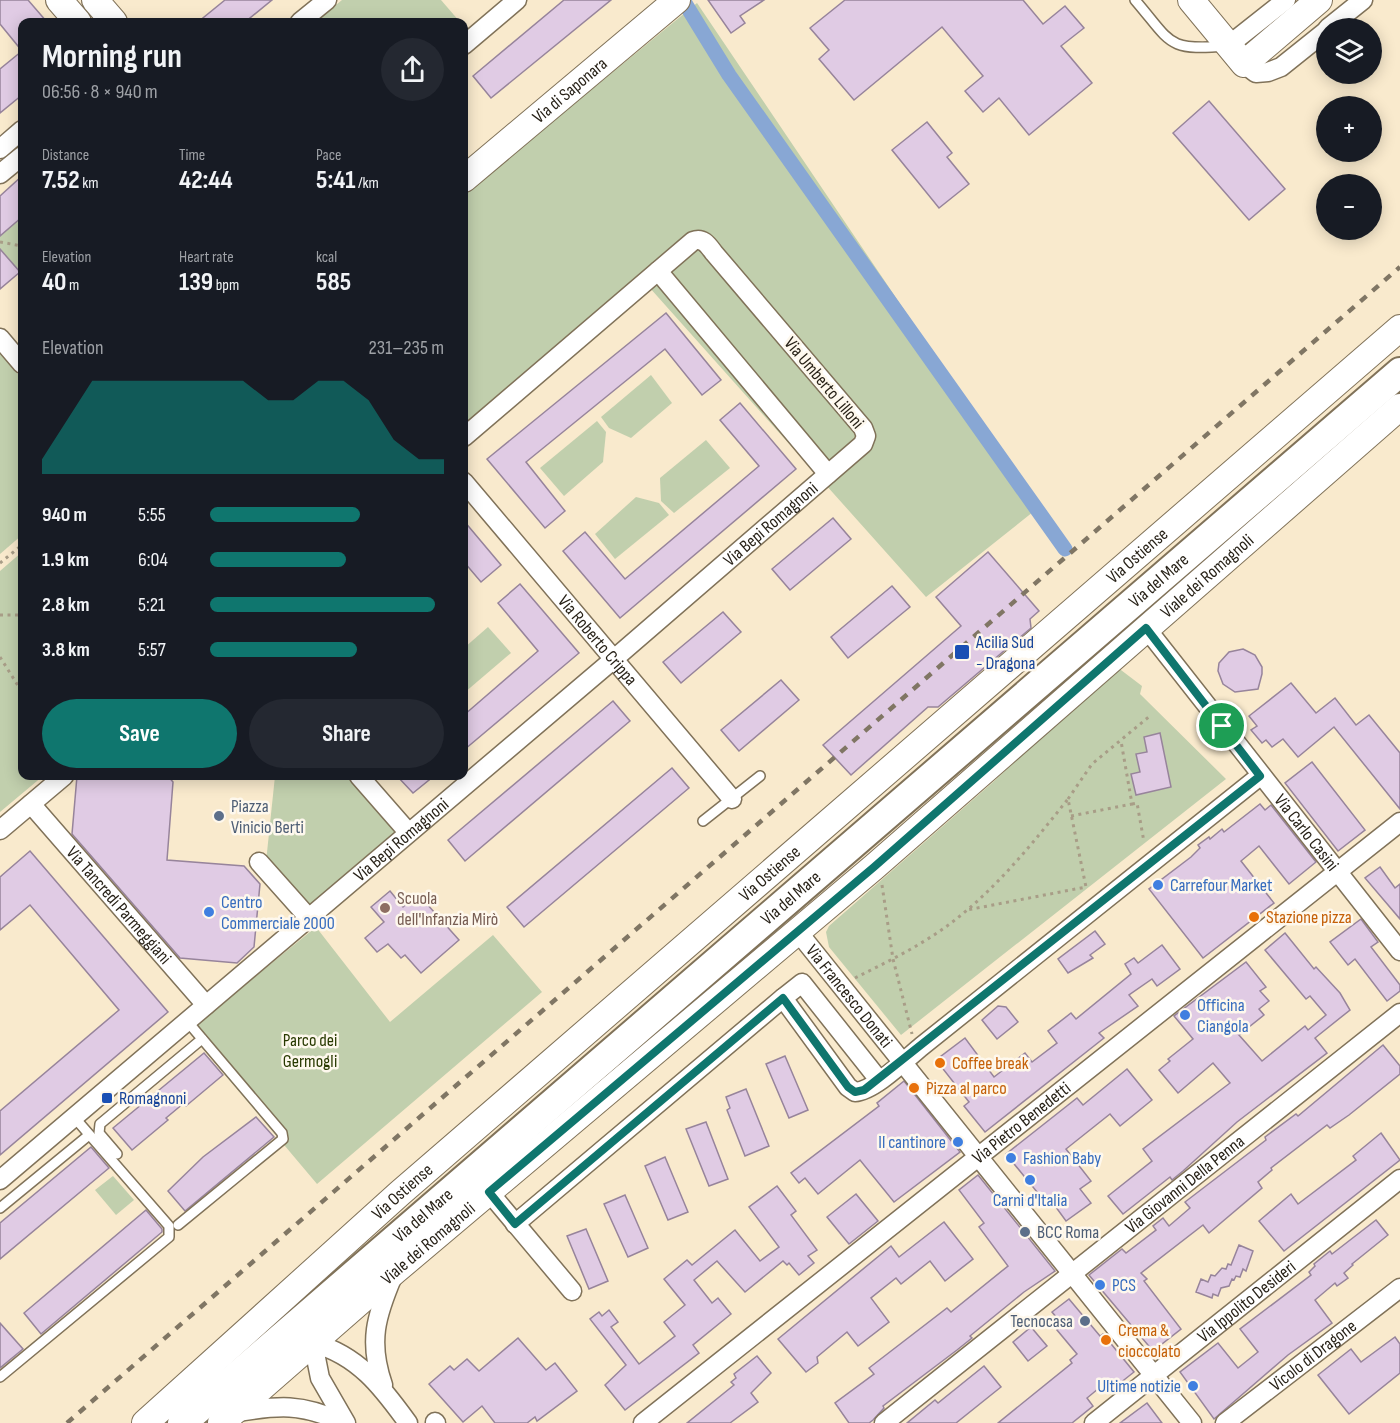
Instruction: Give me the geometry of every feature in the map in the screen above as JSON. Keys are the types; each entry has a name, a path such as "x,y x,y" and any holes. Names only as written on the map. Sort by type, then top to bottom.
{"main road":[{"path":"59,0 75,18"},
{"path":"95,0 111,18"},
{"name":"Via di Saponara","path":"468,176 677,0"},
{"path":"1191,0 1236,55 1318,0"},
{"path":"1329,389 1400,312"},
{"name":"Via Ostiense","path":"145,1423 400,1193 1400,328"},
{"name":"Via del Mare","path":"182,1423 1400,372"},
{"name":"Viale dei Romagnoli","path":"226,1418 395,1271 874,867 1400,407"},
{"path":"1347,453 1400,427"}],"street":[{"path":"305,18 327,0"},
{"path":"468,42 517,0"},
{"path":"1286,0 1236,55 1256,73 1274,70 1316,38"},
{"path":"1341,18 1363,0"},
{"path":"0,149 18,133"},
{"path":"0,174 18,159"},
{"name":"Via Umberto Lilloni","path":"468,434 693,241 704,241 863,428 866,436 863,444 828,474"},
{"path":"658,271 828,474"},
{"path":"0,338 18,359"},
{"name":"Via Bepi Romagnoni","path":"0,1179 614,659 828,474"},
{"name":"Via Roberto Crippa","path":"468,487 732,799"},
{"name":"Via Carlo Casini","path":"1146,628 1260,776 1400,951"},
{"path":"904,1061 1260,776"},
{"path":"0,830 59,780"},
{"path":"362,780 408,832"},
{"name":"Via Tancredi Parmeggiani","path":"31,804 206,1005"},
{"name":"Via Pietro Benedetti","path":"643,1423 1400,822"},
{"path":"259,862 308,917"},
{"name":"Via Francesco Donati","path":"798,932 904,1061 1192,1423"},
{"name":"Via Francesco Donati","path":"879,1080 802,983 783,998 848,1087 859,1092 879,1080 904,1061"},
{"path":"515,1224 783,998"},
{"name":"Via Giovanni Della Penna","path":"884,1423 1400,1013"},
{"name":"Via Ippolito Desideri","path":"1094,1423 1400,1179"},
{"path":"489,1192 572,1291"},
{"path":"385,1392 376,1364 374,1334 378,1314 395,1271"},
{"name":"Vicolo di Dragone","path":"1225,1423 1400,1288"},
{"path":"313,1343 350,1358 385,1392 408,1423"},
{"path":"313,1343 320,1378 345,1423"},
{"path":"226,1418 266,1407 298,1407 316,1410 345,1423"}],"lane":[{"path":"1135,0 1175,45 1236,55"},
{"path":"703,821 760,776"},
{"path":"178,1225 283,1139 282,1133 187,1021"},
{"path":"117,1154 99,1132 100,1124 202,1039"},
{"path":"0,1377 168,1237 169,1226 74,1117"},
{"path":"0,1208 89,1135"}],"path":[{"path":"0,242 18,245"},
{"path":"0,563 18,547"},
{"path":"0,615 18,615"},
{"path":"0,657 18,686"},
{"path":"843,985 893,959 949,925 967,910 1038,836 1068,799 1092,764 1151,715"},
{"path":"1121,741 1132,804"},
{"path":"967,910 1086,887 1068,799"},
{"path":"1071,816 1137,803 1144,842"},
{"path":"874,867 881,878 893,959 910,1032 922,1046"}],"green space":[{"path":"342,0 441,0 457,18 320,18"},
{"path":"697,3 1038,508 926,597 641,278 468,422 468,191"},
{"path":"18,220 18,271 0,249 0,236"},
{"path":"0,352 18,374 18,538 0,554"},
{"path":"651,375 672,403 631,438 609,428 601,417"},
{"path":"597,421 606,432 603,462 564,496 540,468"},
{"path":"706,440 730,468 674,513 661,501 660,478"},
{"path":"636,497 659,503 669,515 615,559 595,534"},
{"path":"18,555 18,780 38,780 0,812 0,571"},
{"path":"488,627 511,653 468,690 468,644"},
{"path":"1117,667 1142,686 1140,694 1226,779 901,1035 829,947 826,932 829,926 992,783"},
{"path":"275,780 354,780 399,831 309,905 266,862"},
{"name":"Parco dei Germogli","path":"316,927 390,1022 493,935 542,992 317,1184 188,1031"},
{"path":"113,1176 134,1200 116,1215 95,1190"}],"building":[{"path":"0,0 28,0 44,18 18,18 18,46 0,24"},
{"path":"225,0 272,0 250,18 203,18"},
{"path":"564,0 611,0 491,98 473,76"},
{"path":"708,0 764,0 740,16 745,23 731,33"},
{"path":"845,0 1023,0 1043,24 1065,6 1084,28 1061,46 1092,83 1029,135 999,98 983,112 965,91 983,76 942,27 854,100 819,59 829,50 810,28"},
{"path":"18,54 18,98 0,113 0,69"},
{"path":"1209,101 1285,189 1249,220 1173,133"},
{"path":"927,122 952,153 947,157 969,184 939,208 892,150"},
{"path":"18,180 18,220 0,236 0,196"},
{"path":"0,249 18,270 18,274 0,289"},
{"path":"666,313 721,380 702,395 665,349 526,462 565,511 545,528 487,459"},
{"path":"740,403 796,469 620,618 563,551 585,532 625,579 759,466 720,420"},
{"path":"833,518 851,539 790,590 772,569"},
{"path":"468,526 501,565 481,582 468,567"},
{"path":"988,552 1039,611 1030,619 1031,628 938,707 928,707 851,775 823,745 961,626 936,597"},
{"path":"520,584 579,653 468,747 468,712 538,651 498,603"},
{"path":"892,586 910,607 848,658 831,637"},
{"path":"723,612 741,632 681,683 663,662"},
{"path":"1243,649 1255,655 1262,667 1262,674 1258,689 1235,692 1223,684 1218,671 1219,663 1229,652"},
{"path":"781,680 799,700 739,751 721,730"},
{"path":"1291,683 1316,713 1335,698 1356,725 1369,715 1400,753 1400,809 1334,727 1298,757 1283,739 1272,747 1266,740 1262,743 1251,730 1257,726 1249,716"},
{"path":"613,701 630,721 465,861 448,840"},
{"path":"1160,733 1171,787 1136,795 1131,774 1140,772 1136,754 1147,752 1144,737"},
{"path":"1312,762 1365,830 1338,851 1285,783"},
{"path":"672,768 689,788 524,927 507,907"},
{"path":"77,780 171,780 167,860 244,866 260,884 254,947 237,963 180,958 72,834"},
{"path":"401,780 429,780 413,793"},
{"path":"1260,804 1265,810 1271,805 1316,862 1289,884 1259,846 1241,861 1274,903 1203,958 1149,889 1191,857 1200,848 1198,845 1222,829 1224,832"},
{"path":"30,851 168,1012 0,1155 0,1111 119,1010 30,905 0,930 0,877"},
{"path":"1380,867 1395,888 1400,884 1400,919 1365,878"},
{"path":"390,891 403,907 418,894 459,940 421,973 405,955 401,958 388,944 377,952 365,938 384,922 371,907"},
{"path":"1361,919 1378,942 1371,947 1400,985 1400,991 1387,1001 1355,959 1348,965 1330,942"},
{"path":"1095,931 1105,944 1090,955 1093,958 1068,973 1058,959"},
{"path":"1285,933 1314,969 1316,967 1340,993 1350,1010 1315,1038 1327,1053 1237,1122 1172,1180 1170,1177 1123,1214 1108,1196 1152,1161 1143,1149 1230,1083 1213,1063 1178,1093 1159,1070 1170,1061 1168,1059 1193,1039 1174,1016 1246,962 1266,987 1260,991 1269,1001 1259,1009 1264,1015 1239,1035 1262,1061 1305,1026 1308,1030 1326,1015 1310,996 1306,999 1265,950"},
{"path":"1162,945 1180,969 1157,986 1152,979 1129,995 1138,1006 1099,1033 1104,1038 985,1132 964,1106 969,1102 936,1060 965,1038 994,1077 1025,1053 1032,1062 1057,1043 1048,1031 1071,1013 1076,1019 1131,974 1125,964 1134,958 1138,963"},
{"path":"998,1006 1006,1007 1018,1022 997,1039 982,1020"},
{"path":"1383,1045 1400,1066 1400,1074 1349,1115 1330,1128 1327,1125 1271,1168 1272,1170 1258,1182 1262,1188 1209,1233 1203,1225 1141,1273 1147,1279 1144,1281 1181,1329 1153,1351 1089,1275 1122,1249 1126,1253 1156,1230 1153,1226 1163,1218 1169,1226 1190,1208 1185,1202 1266,1140 1265,1137 1296,1114 1298,1116"},
{"path":"204,1053 223,1075 186,1106 184,1103 166,1118 168,1120 132,1150 113,1128"},
{"path":"785,1056 808,1110 789,1118 766,1064"},
{"path":"1127,1069 1152,1100 1120,1126 1110,1114 1066,1149 1091,1181 1080,1189 1091,1203 1066,1221 1050,1199 1046,1203 1006,1154 1077,1098 1083,1105"},
{"path":"904,1081 960,1152 894,1202 860,1160 818,1194 805,1178 799,1183 791,1173 879,1106 877,1103"},
{"path":"746,1089 769,1146 745,1156 727,1110 730,1108 726,1097"},
{"path":"256,1117 274,1137 185,1211 168,1191 203,1157"},
{"path":"706,1122 728,1179 709,1186 686,1129"},
{"path":"1381,1133 1400,1160 1284,1251 1259,1221 1291,1194 1298,1204 1356,1160 1353,1156"},
{"path":"91,1147 109,1168 0,1259 0,1223"},
{"path":"665,1157 688,1212 668,1220 645,1166"},
{"path":"978,1175 1055,1271 1024,1292 970,1336 972,1338 883,1406 884,1408 869,1423 849,1423 835,1403 874,1374 869,1368 947,1308 951,1312 1008,1266 979,1227 984,1223 959,1190"},
{"path":"777,1186 796,1211 791,1215 817,1250 808,1256 814,1263 799,1275 789,1263 787,1265 783,1261 745,1292 717,1261 694,1280 712,1303 718,1298 731,1314 693,1345 699,1353 625,1410 605,1385 626,1365 590,1319 599,1312 602,1316 609,1310 618,1322 611,1327 639,1364 675,1336 664,1322 685,1305 664,1279 687,1260 692,1265 735,1230 760,1261 779,1247 749,1207"},
{"path":"856,1194 878,1221 849,1244 827,1217"},
{"path":"625,1195 648,1248 628,1257 604,1204"},
{"path":"146,1210 162,1232 41,1334 24,1313"},
{"path":"1376,1220 1388,1235 1352,1264 1344,1273 1348,1278 1337,1286 1335,1283 1315,1300 1332,1323 1288,1355 1214,1419 1180,1372 1218,1343 1238,1368 1258,1352 1240,1329 1311,1275 1309,1272 1315,1266 1314,1264 1330,1251 1332,1254"},
{"path":"944,1222 973,1259 945,1281 930,1261 901,1284 896,1278 871,1298 889,1322 858,1346 847,1332 817,1357 818,1363 806,1372 778,1339 891,1246 899,1257"},
{"path":"586,1229 608,1281 589,1289 567,1236"},
{"path":"1239,1245 1253,1251 1246,1271 1243,1269 1240,1277 1236,1276 1229,1286 1221,1288 1218,1296 1213,1294 1212,1298 1196,1292 1201,1279 1208,1282 1211,1275 1215,1276 1222,1268 1226,1269 1228,1264 1231,1265"},
{"path":"1069,1299 1100,1336 1103,1334 1134,1372 1110,1391 1104,1384 1087,1398 1093,1406 1072,1423 998,1423 1072,1363 1070,1360 1077,1354 1057,1330 1063,1325 1052,1312"},
{"path":"0,1323 23,1349 0,1368"},
{"path":"1031,1327 1047,1346 1028,1361 1013,1342"},
{"path":"1395,1337 1400,1344 1400,1373 1349,1414 1318,1375 1351,1349 1361,1362"},
{"path":"518,1338 546,1370 555,1363 577,1391 537,1421 535,1417 527,1423 495,1423 482,1406 463,1422 429,1384 450,1366 454,1370 467,1359 479,1371"},
{"path":"757,1356 771,1373 751,1393 758,1402 730,1423 687,1423 734,1385 731,1382 736,1378 734,1374"},
{"path":"984,1366 1001,1387 956,1423 907,1423 935,1400 938,1403"},
{"path":"1147,1403 1162,1423 1120,1423"}],"waterway":[{"path":"683,0 729,75 1065,549"}],"railway":[{"path":"67,1423 1400,267"}],"place":[{"name":"Acilia Sud - Dragona","path":"962,652"},
{"name":"Piazza Vinicio Berti","path":"219,816"},
{"name":"Carrefour Market","path":"1158,885"},
{"name":"Scuola dell'Infanzia Mirò","path":"385,908"},
{"name":"Centro Commerciale 2000","path":"209,912"},
{"name":"Stazione pizza","path":"1254,917"},
{"name":"Officina Ciangola","path":"1185,1015"},
{"name":"Coffee break","path":"940,1063"},
{"name":"Pizza al parco","path":"914,1088"},
{"name":"Romagnoni","path":"107,1098"},
{"name":"Il cantinore","path":"958,1142"},
{"name":"Fashion Baby","path":"1011,1158"},
{"name":"Carni d'Italia","path":"1030,1180"},
{"name":"BCC Roma","path":"1025,1232"},
{"name":"PCS","path":"1100,1285"},
{"name":"Tecnocasa","path":"1085,1321"},
{"name":"Crema & cioccolato","path":"1106,1340"},
{"name":"Ultime notizie","path":"1193,1386"}],"route":[{"path":"1146,628 1222,726 1260,776 869,1088 855,1092 848,1087 783,998 515,1224 489,1192 874,867 1146,628"}]}
